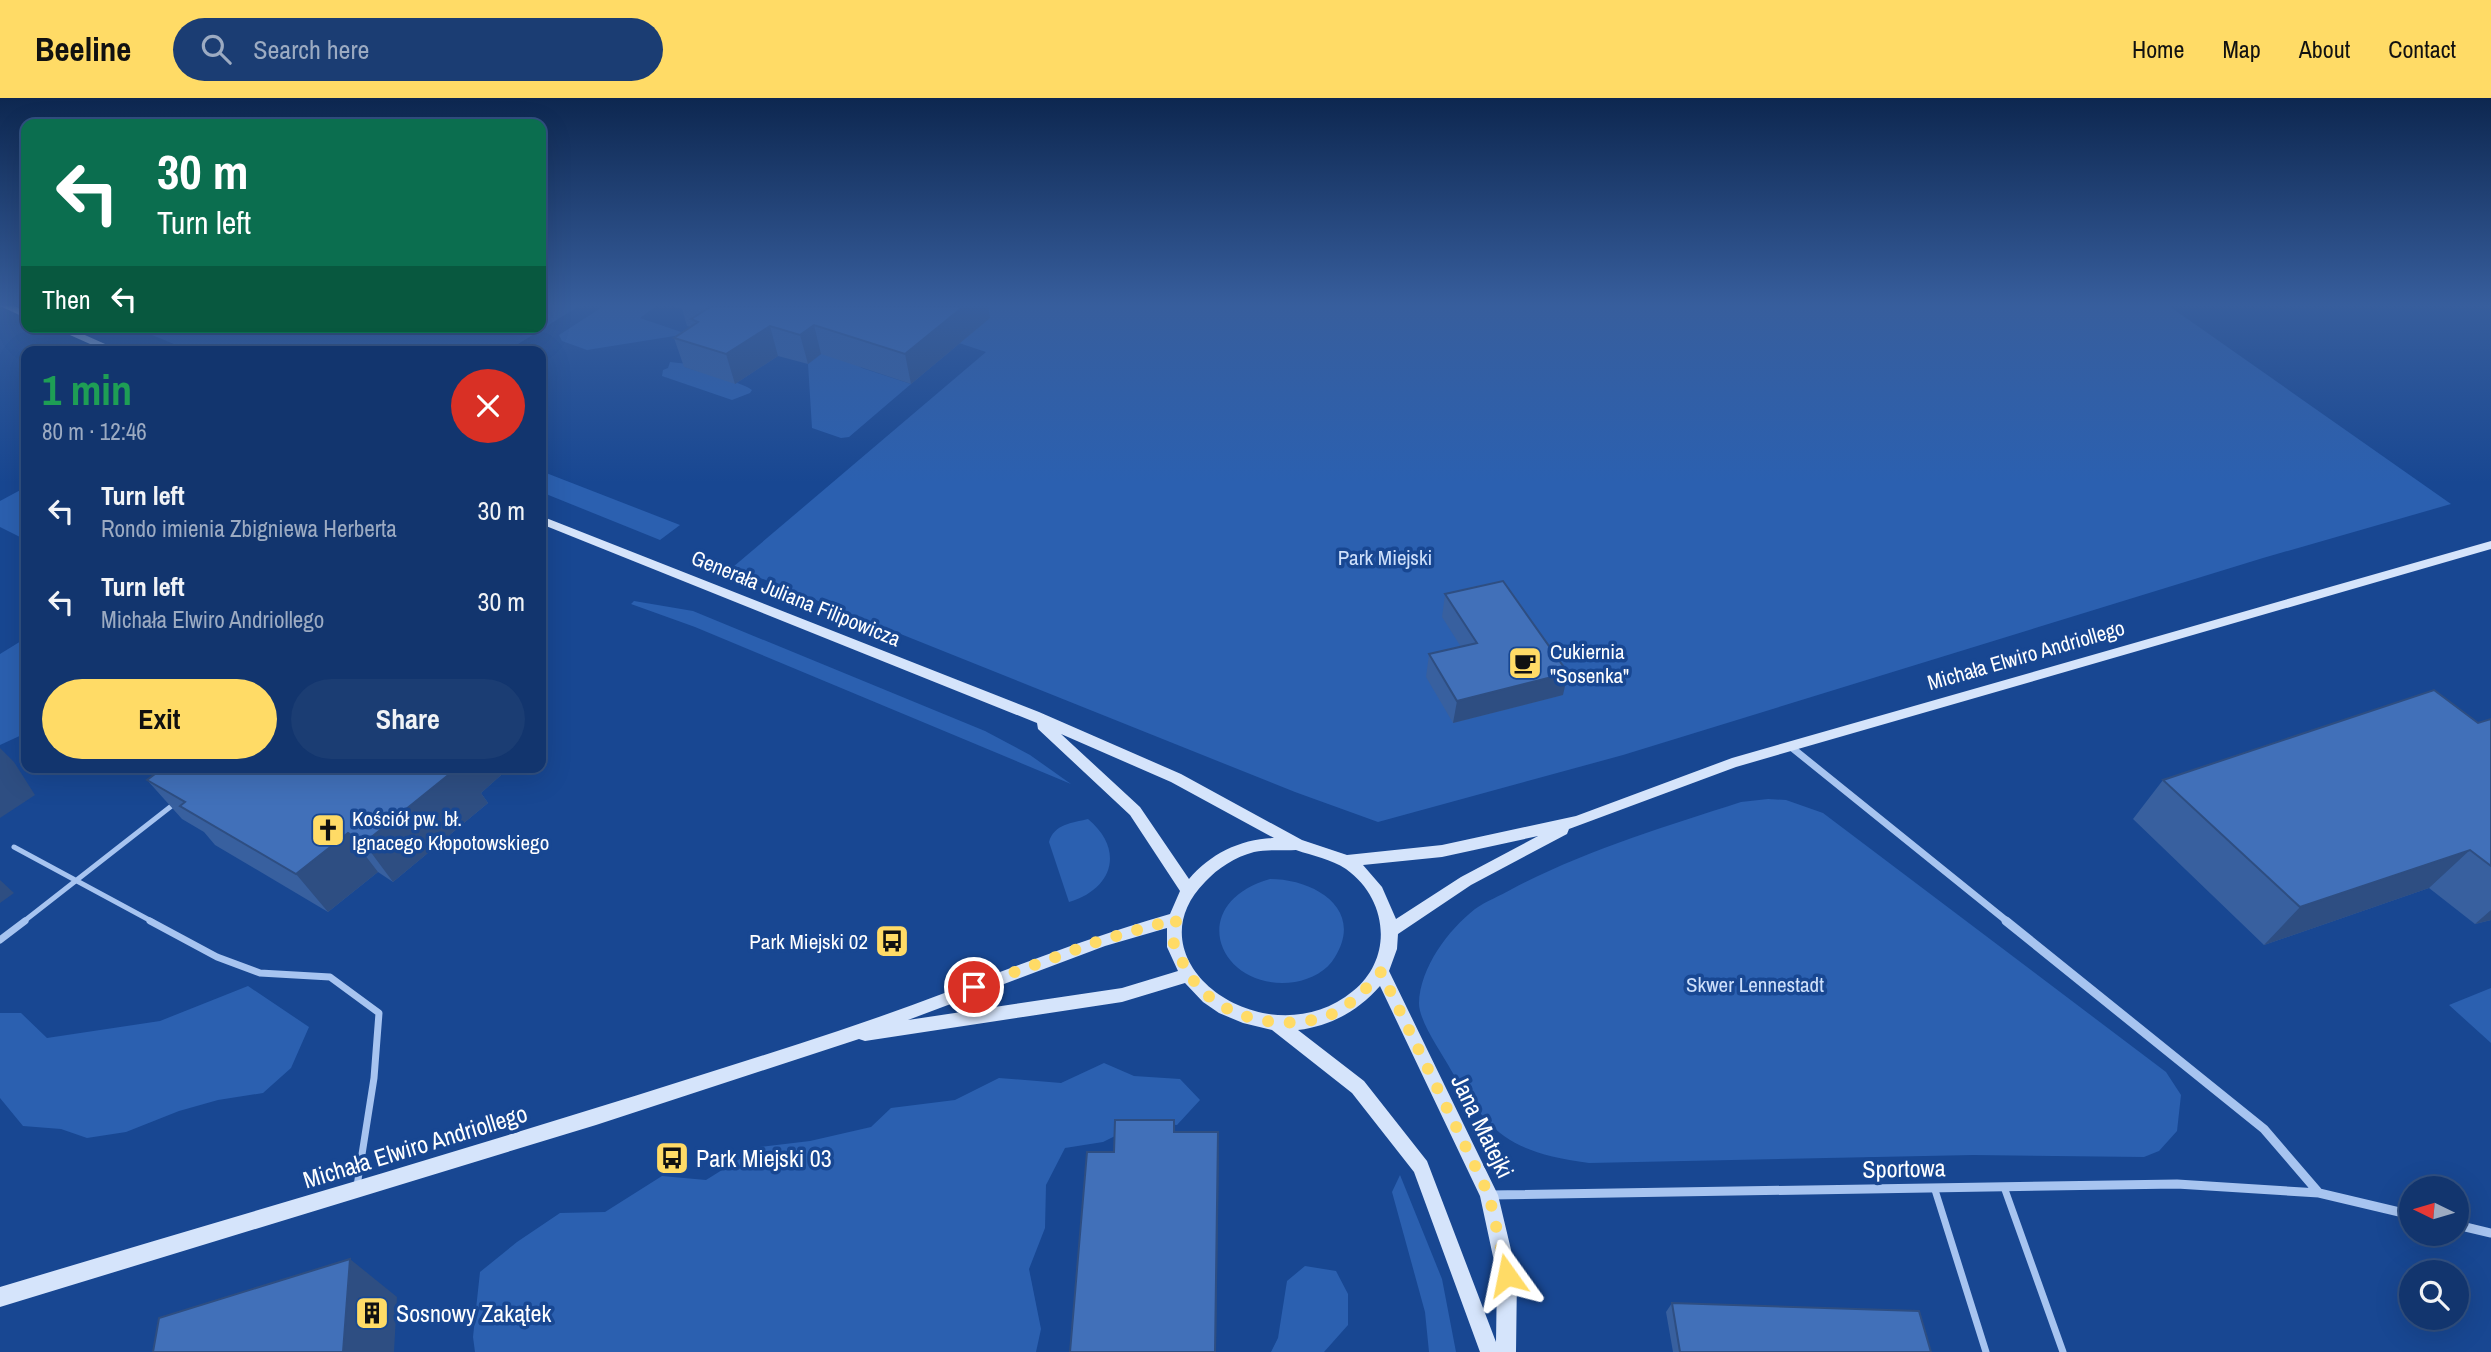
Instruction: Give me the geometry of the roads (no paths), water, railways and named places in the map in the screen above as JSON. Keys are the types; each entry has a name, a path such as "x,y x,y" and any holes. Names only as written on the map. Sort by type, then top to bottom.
{"street":[{"name":"Generała Juliana Filipowicza","path":"546,522 1034,716 1176,778 1297,844"},
{"name":"Michała Elwiro Andriollego","path":"1391,930 1466,881 1578,821 1732,763 2491,545"},
{"path":"1034,716 1135,811 1188,890"},
{"path":"1791,747 2264,1129 2319,1194"},
{"name":"Michała Elwiro Andriollego","path":"1346,861 1442,852 1578,821"},
{"path":"1297,844 1346,861 1368,880 1384,903 1391,930 1389,951 1381,972 1355,1001 1319,1019 1276,1023 1241,1015 1210,999 1188,975 1174,946 1176,919 1188,890 1216,862 1254,846 1297,844"},
{"name":"Michała Elwiro Andriollego","path":"0,1297 596,1117 843,1037 1102,940 1176,919"},
{"name":"Jana Matejki","path":"1381,972 1489,1195 1507,1275 1506,1352"},
{"name":"Michała Elwiro Andriollego","path":"843,1037 1122,995 1188,975"},
{"path":"1276,1023 1358,1087 1421,1167 1490,1352"},
{"name":"Sportowa","path":"1489,1195 1935,1190 2177,1184 2319,1194 2399,1211"},
{"path":"2469,1228 2491,1233"}],"lane":[{"path":"0,940 175,803"},
{"path":"14,847 217,957 260,973 330,977 379,1013 374,1078 356,1189"},
{"path":"2004,1187 2063,1352"},
{"path":"1935,1190 1986,1352"}],"place":[{"name":"Cukiernia \"Sosenka\"","path":"1525,663"},
{"name":"Kościół pw. bł. Ignacego Kłopotowskiego","path":"328,830"},
{"name":"Park Miejski 02","path":"892,941"},
{"name":"Park Miejski 03","path":"672,1158"},
{"name":"Sosnowy Zakątek","path":"372,1313"}],"park label":[{"name":"Park Miejski","path":"1385,557"},
{"name":"Skwer Lennestadt","path":"1755,984"}]}
